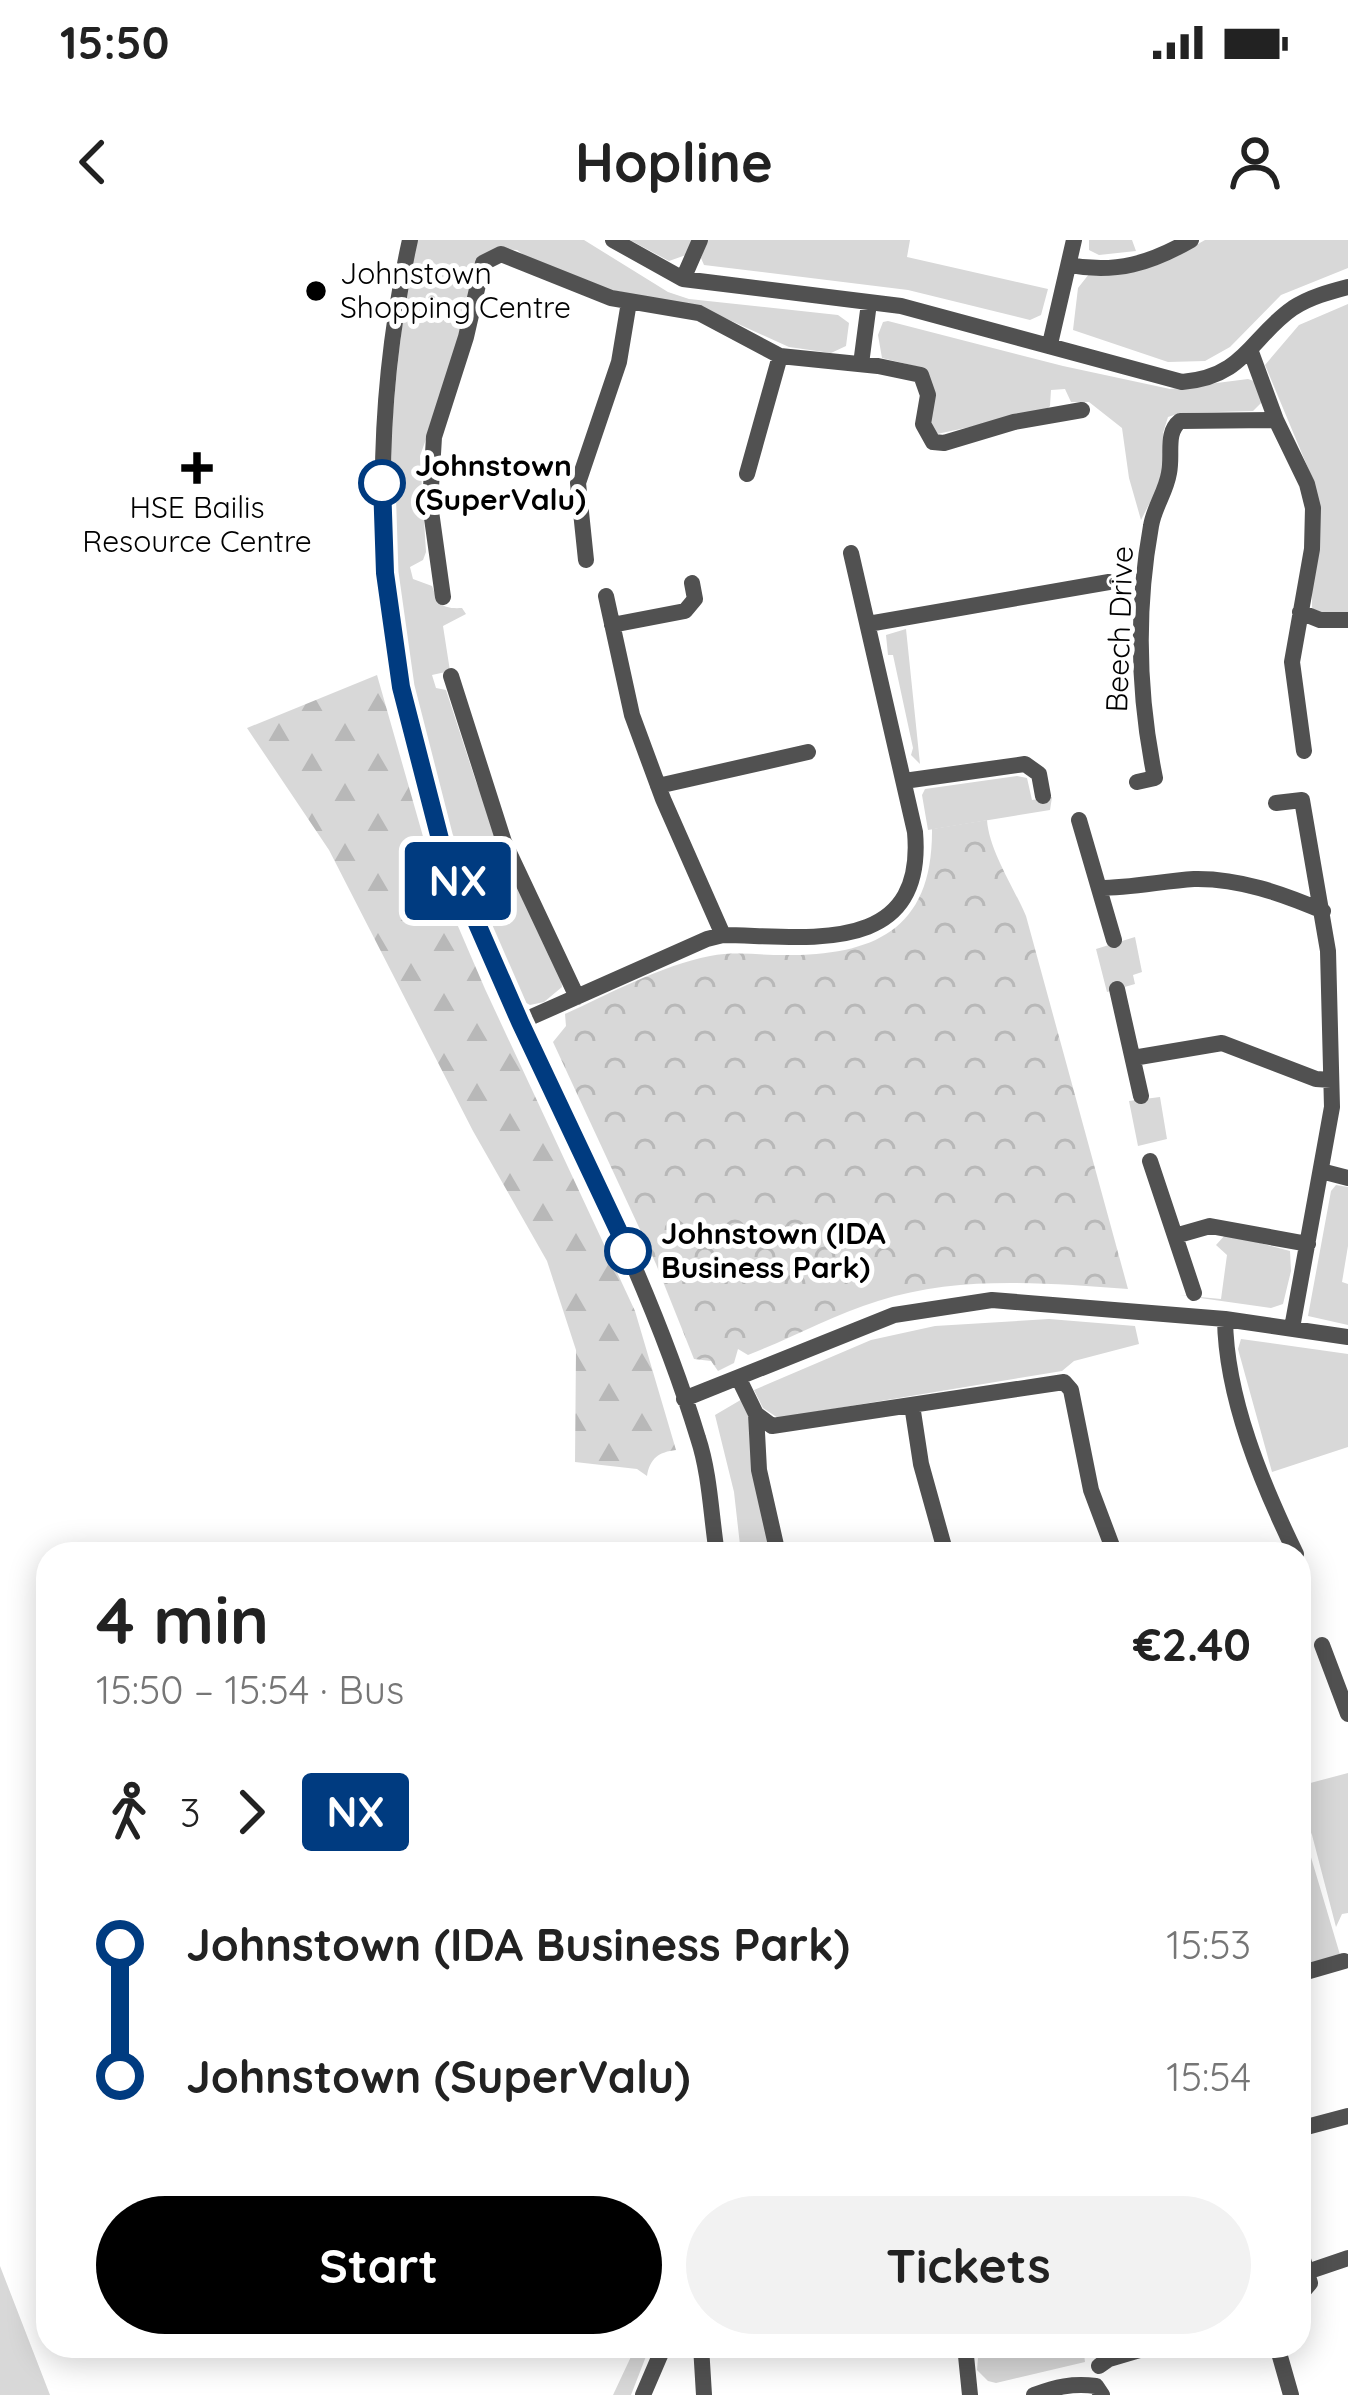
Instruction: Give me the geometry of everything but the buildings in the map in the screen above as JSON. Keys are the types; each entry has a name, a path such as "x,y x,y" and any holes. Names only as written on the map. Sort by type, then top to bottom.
{"street":[{"path":"410,240 396,301 383,428 381,523 398,664 440,839 642,1282 700,1442 714,1542"},
{"path":"613,240 683,279 901,306 1182,382 1221,372 1251,352 1291,309 1348,287"},
{"path":"683,279 700,240"},
{"path":"1050,344 1074,240"},
{"path":"1069,265 1111,270 1133,267 1191,240"},
{"path":"442,597 430,504 434,437 466,337 483,263 501,254 629,302 699,313 780,356 921,375 928,395 923,424 934,442 1068,406"},
{"path":"586,560 578,483 619,362 629,302"},
{"path":"861,364 868,303"},
{"path":"1251,352 1313,508 1312,549 1292,662 1304,751"},
{"path":"747,474 780,356"},
{"name":"Beech Drive","path":"1137,782 1155,778 1143,715 1141,649 1151,526 1168,478 1172,430 1180,421 1276,420"},
{"path":"520,1022 691,944 722,935 837,937 872,926 897,908 912,881 917,849 850,553"},
{"path":"868,624 1109,582"},
{"path":"612,625 685,611 695,599 692,583"},
{"path":"606,596 632,715 722,935"},
{"path":"1300,612 1320,620 1348,620"},
{"path":"451,676 504,842 578,997"},
{"path":"658,786 808,752"},
{"path":"904,781 1025,764 1039,774 1043,796"},
{"path":"1276,803 1302,800 1340,1012 1332,1107 1292,1328"},
{"path":"1079,820 1114,940"},
{"path":"1100,888 1194,880 1234,882 1323,911"},
{"path":"1117,988 1141,1096"},
{"path":"1133,1058 1222,1043 1316,1079 1331,1080"},
{"path":"1150,1161 1194,1293"},
{"path":"1322,1172 1348,1178"},
{"path":"1175,1236 1210,1226 1308,1244"},
{"path":"684,1399 894,1315 992,1300 1225,1319 1348,1337"},
{"path":"1225,1319 1225,1345 1244,1418 1271,1507 1289,1542"},
{"path":"739,1379 756,1414 759,1470 775,1542"},
{"path":"756,1414 772,1426 1064,1382 1071,1390 1091,1490 1110,1542"},
{"path":"912,1405 921,1464 943,1542"},
{"path":"1322,1645 1348,1714"},
{"path":"1311,1971 1344,1961"},
{"path":"1311,2126 1348,2116"},
{"path":"1311,2271 1348,2258"},
{"path":"643,2395 659,2358"},
{"path":"701,2358 704,2395"},
{"path":"966,2358 970,2395"},
{"path":"1034,2395 1062,2385 1099,2390 1095,2358"},
{"path":"1099,2366 1112,2358"},
{"path":"1280,2358 1291,2395"}],"green space":[{"path":"416,240 584,240 668,292 689,299 838,315 849,323 846,346 831,353 789,347 703,308 601,288 533,262 517,250 494,249 420,456 426,552 423,560 410,567 413,579 432,586 442,604 462,608 466,614 443,626 450,671 432,675 436,688 446,690 476,782 561,979 562,987 544,1002 530,1005 514,990 501,967 444,821 416,720 397,617 387,494 398,364"},
{"path":"630,240 692,240 686,255 669,261"},
{"path":"707,240 910,240 907,257 1048,289 1041,315 1030,320 908,290 704,265 701,258"},
{"path":"1089,240 1132,240 1136,251 1099,255 1089,250"},
{"path":"1205,240 1348,240 1348,268 1281,295 1230,347 1205,361 1168,362 1073,330 1078,288 1089,274 1121,274 1150,267"},
{"path":"1348,304 1348,614 1315,612 1312,607 1313,480 1265,365 1299,325"},
{"path":"888,321 1170,389 1248,379 1254,381 1262,402 1253,411 1168,417 1163,433 1164,475 1141,520 1122,428 1089,402 1071,402 1065,389 1051,390 1045,411 937,434 932,430 919,367 882,358 878,335"},
{"path":"906,629 920,764 911,755 893,655 888,655 886,635"},
{"path":"377,675 430,861 635,1311 676,1450 656,1457 647,1476 637,1469 575,1462 576,1350 547,1261 473,1131 329,850 247,728"},
{"path":"1027,778 1032,800 1052,797 1050,810 928,830 925,789"},
{"path":"987,820 997,856 1026,916 1128,1289 1002,1283 939,1287 861,1307 748,1355 738,1349 734,1363 718,1371 711,1361 694,1359 656,1264 553,1042 566,1026 565,1014 654,973 710,956 808,955 866,944 907,916 921,894 932,829"},
{"path":"1135,937 1142,972 1133,975 1135,984 1107,992 1096,949"},
{"path":"1160,1097 1167,1139 1138,1146 1129,1101"},
{"path":"1336,1185 1348,1187 1348,1246 1342,1282 1348,1284 1348,1325 1308,1316 1331,1191"},
{"path":"1226,1234 1290,1251 1291,1271 1283,1304 1271,1308 1179,1295 1221,1299 1227,1255 1216,1245"},
{"path":"1049,1319 1135,1326 1139,1344 1074,1361 1062,1371 778,1418 763,1408 754,1390 871,1340 935,1326"},
{"path":"1241,1339 1348,1354 1348,1447 1272,1472 1238,1349"},
{"path":"744,1398 752,1416 769,1542 740,1542 734,1492 715,1415"},
{"path":"1348,1773 1348,1913 1342,1914 1336,1927 1311,1833 1311,1783"},
{"path":"1311,1857 1341,1958 1311,1966"},
{"path":"0,2266 50,2395 0,2395"},
{"path":"630,2358 645,2358 631,2395 613,2395"},
{"path":"978,2358 1084,2358 1085,2362 996,2383 977,2370"}],"bus line":[{"name":"NX","path":"382,483 385,573 401,687 440,839 628,1251"}],"place":[{"name":"Johnstown Shopping Centre","path":"316,291"},
{"name":"HSE Bailis Resource Centre","path":"197,468"},
{"name":"Johnstown (SuperValu)","path":"382,483"},
{"name":"Johnstown (IDA Business Park)","path":"628,1251"}]}
